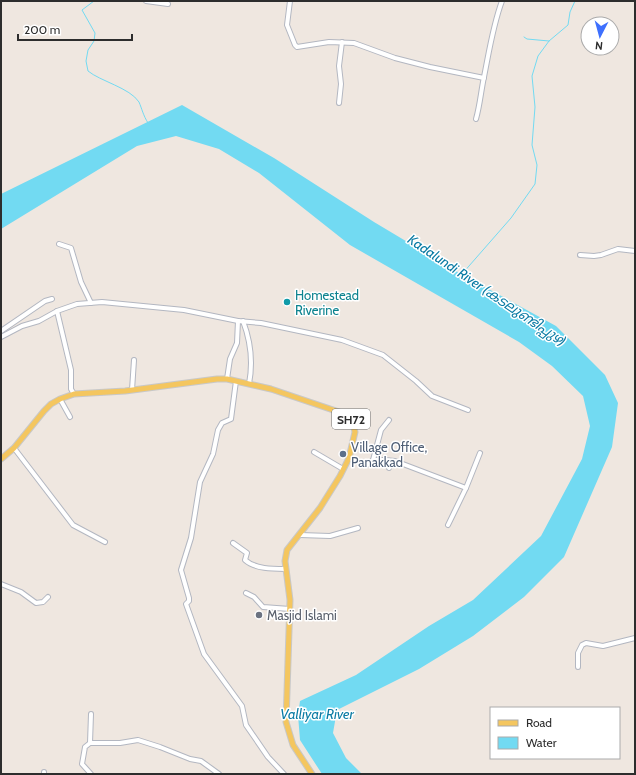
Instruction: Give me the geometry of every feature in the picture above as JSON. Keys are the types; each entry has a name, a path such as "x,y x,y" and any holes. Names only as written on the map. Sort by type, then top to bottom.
{"main road":[{"name":"SH72","path":"1,459 14,448 51,404 74,394 132,390 210,379 227,379 270,389 345,414 352,420 355,432 349,458 332,491 300,535 287,550 285,561 290,600 286,722 292,745 312,774"}],"street":[{"path":"146,1 168,4"},
{"path":"290,1 287,25 297,47 329,42 354,43 395,58 436,69 484,78"},
{"path":"476,119 498,12 502,1"},
{"path":"339,103 341,84 339,66 342,42"},
{"path":"59,244 71,248 81,282 91,303"},
{"path":"580,255 601,255 618,249 635,251"},
{"path":"1,331 45,301 52,299"},
{"path":"1,337 22,326 39,321 57,311 77,304 102,302 184,310 238,321 261,323 342,340 383,354 432,396 468,410"},
{"path":"57,311 71,370 71,389 74,394"},
{"path":"227,379 230,359 237,343 238,321"},
{"path":"243,321 247,332 252,368 249,384"},
{"path":"132,390 134,360"},
{"path":"236,381 231,419 222,423 218,430 213,454 200,482 191,538 181,570 189,598 189,601 186,604 204,654 242,706 246,725 268,757 284,774"},
{"path":"60,399 70,417"},
{"path":"349,458 368,465 373,460 381,430 389,420"},
{"path":"14,448 73,525 105,542"},
{"path":"314,452 343,468"},
{"path":"448,525 466,488 480,452"},
{"path":"373,460 395,461 466,488"},
{"path":"385,460 390,465 389,468"},
{"path":"300,535 330,536 358,528"},
{"path":"233,543 247,553 246,560 250,564 271,569 285,569"},
{"path":"1,584 21,592 36,603 43,602 48,597"},
{"path":"246,593 254,597 263,607 290,609"},
{"path":"578,667 578,654 582,645 586,643 603,646 635,638"},
{"path":"91,714 90,743 85,748 82,764 91,774"},
{"path":"90,743 120,743 138,740 190,759 200,761 219,774"}],"water":[{"name":"Valliyar River","path":"182,105 274,158 374,222 461,274 556,326 605,375 618,403 612,447 564,557 524,597 473,636 419,669 337,710 333,733 346,758 362,774 322,774 300,740 298,715 300,701 356,675 429,626 473,600 541,536 582,459 590,426 583,396 552,366 519,342 350,245 259,173 219,149 176,136 137,146 1,229 1,194"}],"waterway":[{"path":"94,1 82,10 95,33 94,41 88,50 86,61 88,71 135,97 139,102 148,123"},
{"name":"Kadalundi River (കടലുണ്ടിപ്പുഴ)","path":"462,274 511,218 535,184 537,165 532,145 535,107 532,76 538,56 549,41 568,25 570,12 575,1"},
{"path":"524,37 527,39 549,41"}],"place":[{"name":"Homestead Riverine","path":"287,302"},
{"name":"Village Office, Panakkad","path":"343,454"},
{"name":"Masjid Islami","path":"259,615"}]}
